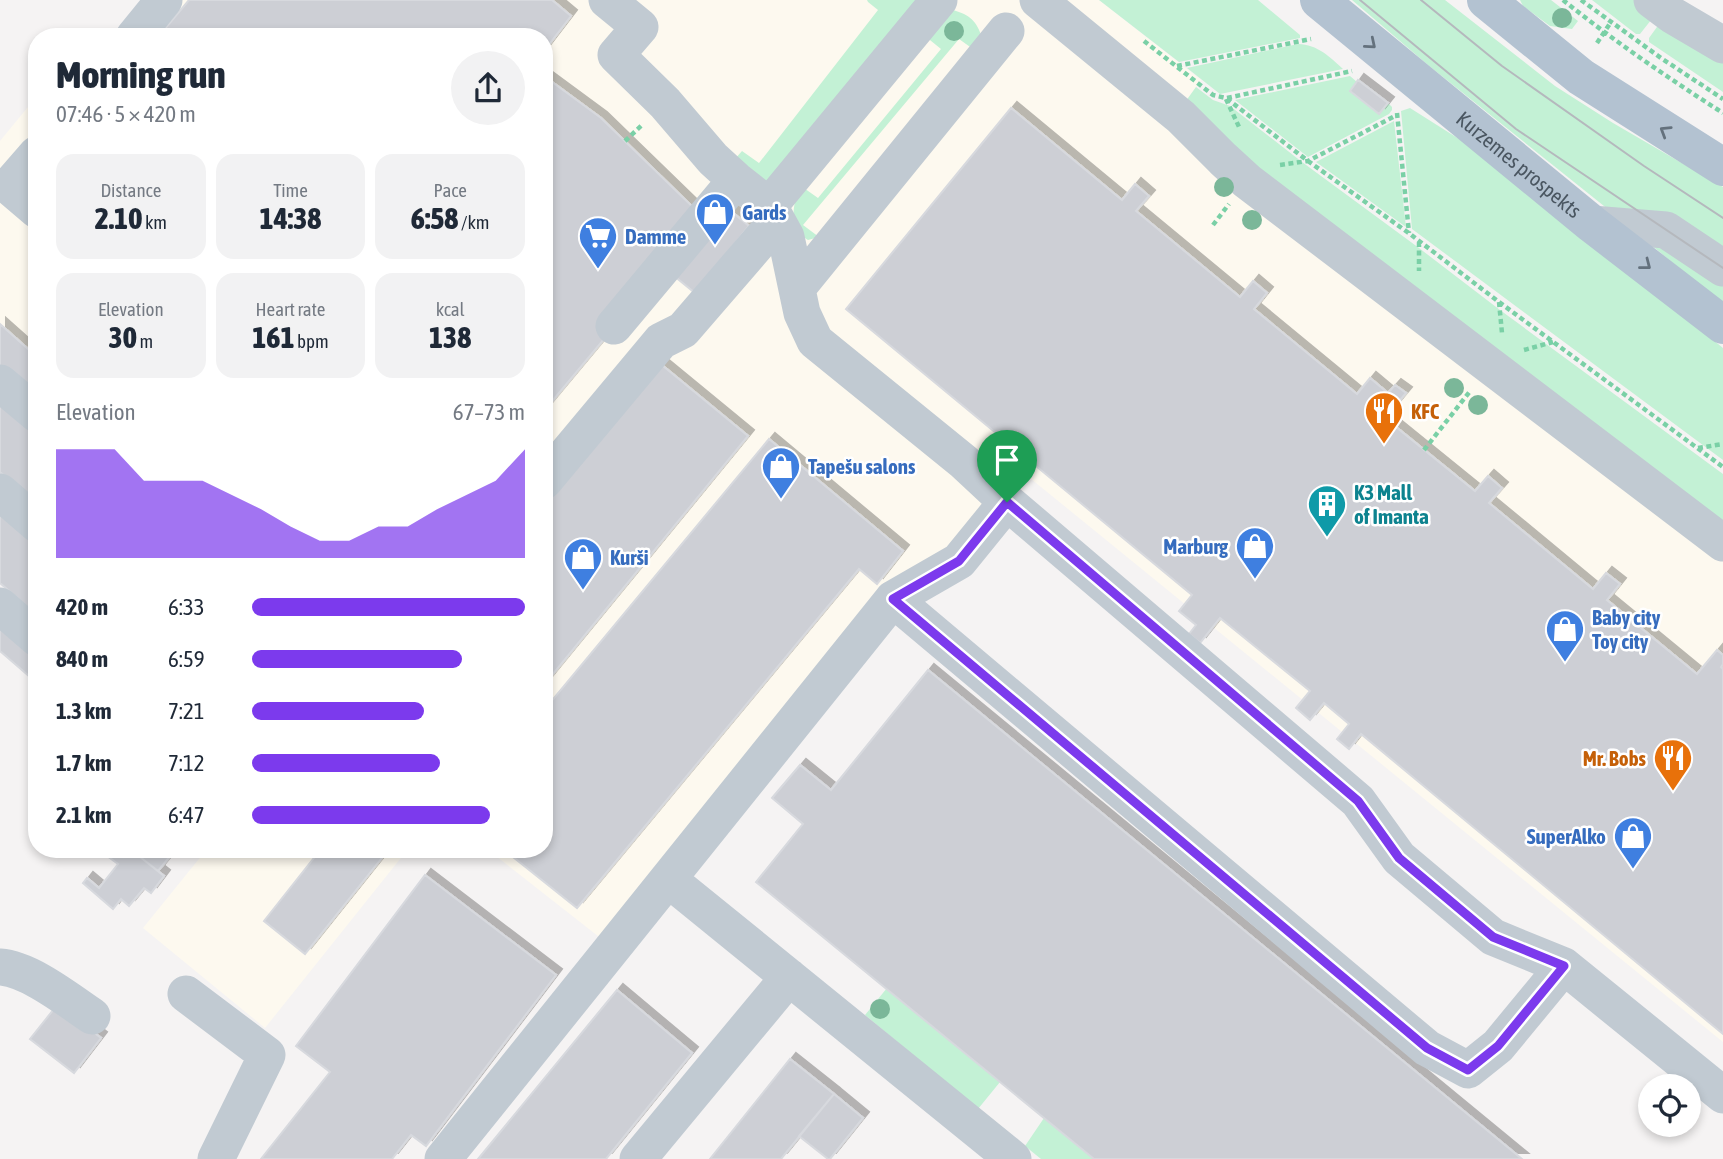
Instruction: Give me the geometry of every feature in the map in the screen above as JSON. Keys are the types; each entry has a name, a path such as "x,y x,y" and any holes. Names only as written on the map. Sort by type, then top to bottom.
{"main road":[{"name":"Kurzemes prospekts","path":"1319,0 1592,224 1723,325"},
{"path":"1486,0 1581,77 1723,167"}],"street":[{"path":"141,28 164,0"},
{"path":"607,0 640,27 616,55 665,103 713,159 773,214 786,237 802,313 815,341 964,463 1358,801 1399,858 1493,937 1564,966 1723,1095"},
{"path":"553,470 660,341 683,330 939,0"},
{"path":"1038,0 1181,117 1247,181 1723,543"},
{"path":"1667,5 1723,45"},
{"path":"796,288 1006,31"},
{"path":"28,164 9,187 28,203"},
{"path":"614,326 736,180"},
{"path":"1592,224 1666,230 1723,268"},
{"path":"0,383 28,406"},
{"path":"0,492 28,516"},
{"path":"443,1159 893,599 959,561 1007,502"},
{"path":"893,599 1427,1048 1468,1070 1498,1046 1564,966"},
{"path":"0,606 28,630"},
{"path":"668,879 1013,1159"},
{"path":"0,967 11,967 32,977 92,1016"},
{"path":"638,1159 789,977"},
{"path":"186,994 267,1055 216,1159"}],"path":[{"path":"1563,0 1604,34 1723,113"},
{"path":"1581,0 1723,99"},
{"path":"1597,43 1611,22"},
{"path":"1133,33 1213,95 1226,98 1723,467"},
{"path":"1176,66 1311,39"},
{"path":"1226,98 1352,71"},
{"path":"1396,105 1409,234"},
{"path":"1269,167 1308,161 1397,115"},
{"path":"1499,302 1503,344"},
{"path":"1698,448 1723,444"}],"shaded area":[{"path":"142,0 1099,0 1201,80 1183,105 1723,527 1723,1042 1014,465 617,951 498,858 553,858 553,28 119,28"},
{"path":"28,107 28,348 0,324 0,141"},
{"path":"200,858 401,858 265,1028 143,928"}],"green space":[{"path":"867,0 922,0 766,183 735,159 742,151 759,163 878,10"},
{"path":"1099,0 1258,0 1300,35 1300,38 1179,62"},
{"path":"1352,0 1445,0 1555,86 1723,187 1723,254 1614,214 1428,65"},
{"path":"1520,0 1551,0 1578,21 1572,29 1550,26 1523,6"},
{"path":"1592,0 1637,0 1655,15 1640,34 1636,34"},
{"path":"953,10 972,20 982,38 973,49 959,39 803,225 819,237 808,240 798,232 794,221 796,196 801,186 818,198 941,49 925,36"},
{"path":"1662,20 1723,54 1723,92 1649,42"},
{"path":"1298,44 1317,49 1343,69 1220,94 1187,68"},
{"path":"1350,76 1357,82 1350,91 1379,113 1388,103 1392,110 1308,157 1235,100"},
{"path":"1196,87 1213,100 1230,106 1723,474 1723,527 1242,162 1183,105"},
{"path":"1410,108 1497,163 1723,348 1723,460 1412,229 1401,111"},
{"path":"1394,121 1406,227 1316,162"},
{"path":"1645,240 1723,277 1723,304"},
{"path":"887,988 1000,1082 978,1109 865,1015"},
{"path":"1044,1118 1094,1159 1041,1159 1025,1146"}],"building":[{"path":"189,0 552,0 571,16 553,39 553,28 166,28"},
{"path":"1358,80 1388,103 1379,114 1350,91"},
{"name":"Damme","path":"553,83 601,118 699,213 610,332 553,400"},
{"name":"K3 Mall of Imanta","path":"1011,108 1122,200 1135,184 1149,196 1136,211 1240,297 1253,281 1267,293 1254,309 1357,394 1370,378 1388,393 1395,385 1406,393 1385,418 1475,491 1488,476 1502,488 1489,503 1593,589 1606,573 1620,584 1607,600 1697,674 1717,650 1723,655 1723,1034 1361,734 1349,749 1337,739 1349,724 1324,703 1310,720 1296,708 1310,691 1220,618 1200,643 1189,634 1196,625 1179,611 1192,595 846,309"},
{"name":"Gards","path":"727,208 749,226 695,293 673,275"},
{"path":"0,324 28,349 28,389 0,365"},
{"name":"Kurši","path":"657,361 748,436 553,674 553,487"},
{"path":"0,402 28,426 28,496 0,472"},
{"path":"769,439 903,551 877,584 859,569 577,908 514,858 553,858 553,699"},
{"path":"0,511 28,535 28,607 0,583"},
{"path":"0,617 28,640 28,675 0,651"},
{"path":"928,670 1522,1159 1094,1159 756,882 803,824 772,798 800,765 831,790"},
{"path":"110,858 141,858 164,876 151,893 144,888 129,906 121,899 113,909 83,883 87,878 99,888 118,864"},
{"path":"141,858 169,858 158,871"},
{"path":"314,858 382,858 305,954 264,921"},
{"path":"425,875 556,975 426,1146 411,1135 392,1159 261,1159 330,1072 296,1046"},
{"path":"617,990 692,1053 606,1159 478,1159"},
{"path":"58,1004 101,1038 74,1073 30,1039"},
{"path":"790,1059 834,1094 781,1159 710,1159"},
{"path":"834,1094 863,1118 828,1159 799,1136"}],"tram line":[{"path":"1360,0 1516,129 1723,268"},
{"path":"1421,0 1502,66 1723,218"}],"place":[{"name":"Gards","path":"715,246"},
{"name":"Damme","path":"598,270"},
{"name":"KFC","path":"1384,445"},
{"name":"Tapešu salons","path":"781,500"},
{"name":"K3 Mall of Imanta","path":"1327,538"},
{"name":"Marburg","path":"1255,580"},
{"name":"Kurši","path":"583,591"},
{"name":"Baby city Toy city","path":"1565,663"},
{"name":"Mr. Bobs","path":"1673,792"},
{"name":"SuperAlko","path":"1633,870"}],"route":[{"path":"1007,502 1358,801 1399,858 1446,898 1493,937 1564,966 1498,1046 1468,1070 1427,1048 893,599 959,561 1007,502"}]}
